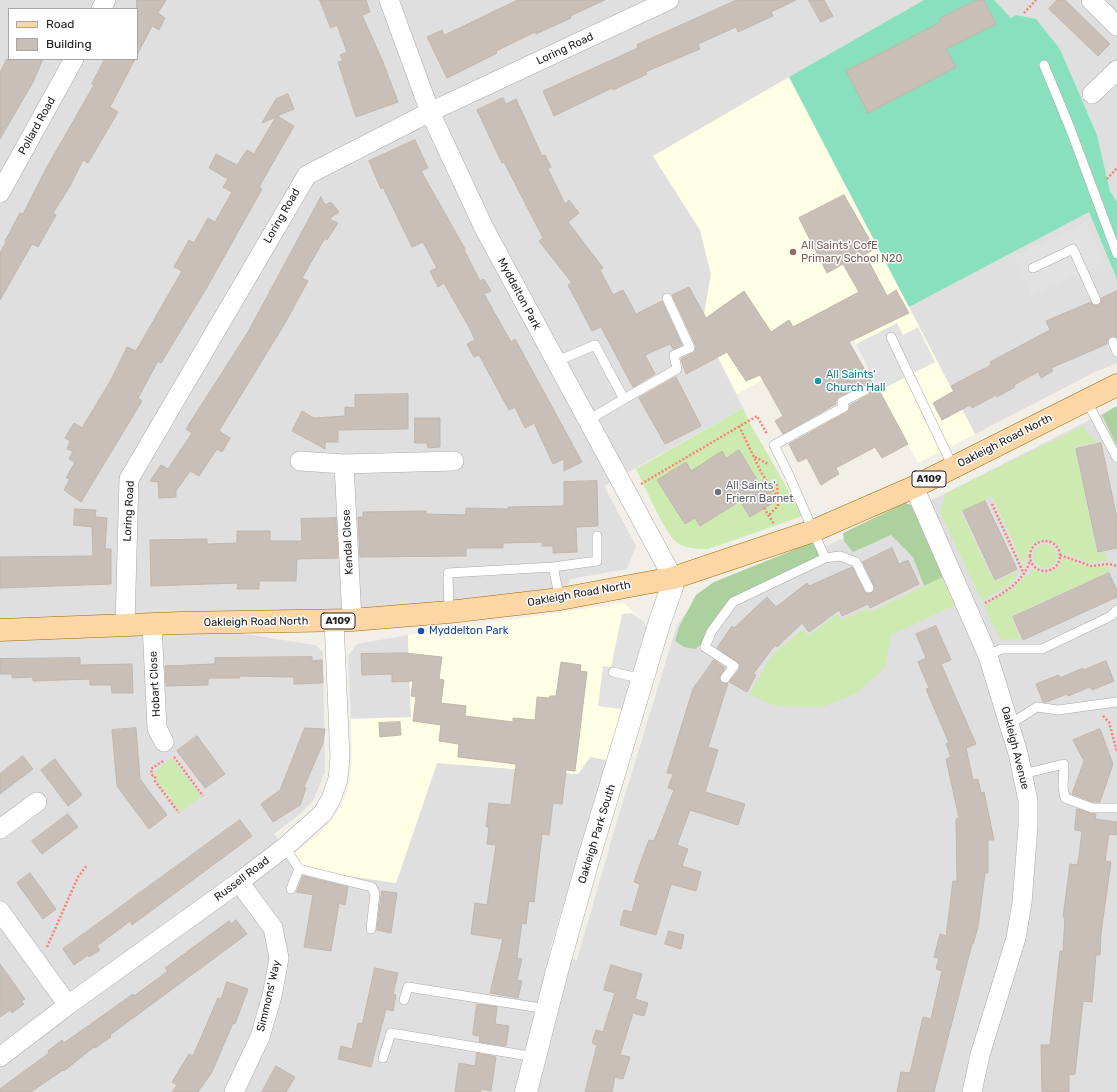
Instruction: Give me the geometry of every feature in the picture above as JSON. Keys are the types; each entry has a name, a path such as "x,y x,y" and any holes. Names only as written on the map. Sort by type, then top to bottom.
{"main road":[{"name":"Oakleigh Road North","path":"0,630 152,624 343,621 449,612 560,599 672,578 813,531 914,487 1086,400 1117,386"}],"street":[{"name":"Myddelton Park","path":"389,0 430,112 484,228 672,578"},
{"name":"Loring Road","path":"125,625 129,479 307,175 430,112 669,0"},
{"path":"1091,0 1117,26"},
{"name":"Pollard Road","path":"0,193 73,60"},
{"path":"1092,94 1117,70"},
{"path":"300,461 344,464 454,461"},
{"name":"Kendal Close","path":"343,621 344,464"},
{"name":"Oakleigh Avenue","path":"914,487 988,656 1010,724 1023,774 1028,801 1028,827 1022,903 1016,938 980,1055 972,1092"},
{"name":"Oakleigh Park South","path":"526,1092 547,1009 588,864 660,621 672,587 672,578"},
{"name":"Russell Road","path":"0,1057 68,1005 239,882 285,847 322,813 331,799 338,779 340,758 343,621"},
{"name":"Hobart Close","path":"152,624 157,728 168,748"},
{"path":"0,828 37,802"},
{"name":"Simmons' Way","path":"234,1092 260,1037 272,996 279,958 273,928 239,882"},
{"path":"0,911 68,1005"}],"lane":[{"path":"1044,64 1070,128 1117,254"},
{"path":"1033,268 1074,249 1096,300"},
{"path":"588,420 677,368 674,355 690,348 666,298"},
{"path":"891,337 953,467"},
{"path":"1113,342 1117,352"},
{"path":"555,362 595,345 624,399"},
{"path":"825,558 774,445 844,407 842,402 865,390"},
{"path":"1086,400 1117,458"},
{"path":"449,612 448,574 553,567 597,561 597,536"},
{"path":"725,678 734,666 705,647 712,632 733,602 825,558 840,556 856,562 869,588"},
{"path":"553,567 560,599"},
{"path":"988,656 1001,649 1042,649 1112,616 1117,610"},
{"path":"613,672 644,679"},
{"path":"1010,724 1038,707 1058,710 1117,702"},
{"path":"1023,774 1064,764 1062,787 1066,798 1092,808 1117,808"},
{"path":"285,847 299,869 372,887 375,894 371,929"},
{"path":"291,889 299,869"},
{"path":"404,1000 408,987 547,1009"},
{"path":"383,1058 391,1032 535,1058"}],"path":[{"path":"1024,13 1036,0"},
{"path":"1107,179 1117,168"},
{"path":"627,492 757,416 774,445"},
{"path":"739,426 766,480 778,498"},
{"path":"754,457 769,464 772,469"},
{"path":"769,515 778,506 777,481"},
{"path":"992,504 1024,574"},
{"path":"968,611 1011,587 1028,570 1033,547 1039,542 1044,541 1054,544 1060,554 1091,566 1117,566"},
{"path":"1030,560 1035,568 1042,571 1048,571 1057,566 1060,554"},
{"path":"1100,714 1108,722 1117,752"},
{"path":"179,813 155,781 155,776 152,775 152,769 168,748 203,796"},
{"path":"35,959 44,955 78,877 87,865"}],"shaded area":[{"path":"0,0 924,0 653,156 700,230 711,274 704,315 708,338 743,408 604,486 636,546 627,569 571,579 560,599 183,624 315,645 323,652 325,772 313,801 299,815 274,834 291,856 396,883 437,763 578,774 590,757 607,760 549,953 577,960 617,821 677,625 693,604 940,496 1117,406 1117,1092 0,1092"},
{"path":"994,0 1117,0 1117,202 1110,191 1097,135 1060,49 1011,18"},
{"name":"All Saints' CofE Primary School N20","path":"789,77 975,434 918,463 850,333 737,394 708,338 704,315 711,274 700,230 653,156"},
{"path":"1090,211 1117,235 1117,363 1097,371 975,434 909,307"},
{"path":"1086,222 1105,262 1032,295 1014,256"},
{"path":"897,323 903,335 918,327 935,362 879,391 856,344"},
{"path":"624,603 647,625 607,760 590,757 578,774 437,763 396,883 299,869 291,856 318,835 337,813 348,790 352,763 351,719 411,717 408,635"},
{"path":"632,613 644,622 650,633 628,710 598,706 603,666 611,667 622,614"},
{"path":"408,635 411,718 351,719 348,656 357,644"}],"green space":[{"path":"924,0 994,0 1011,18 1016,15 1036,19 1060,49 1097,135 1110,191 1117,202 1117,279 1089,212 909,307 789,77"},
{"path":"1117,407 1117,446 1102,415"},
{"path":"743,408 751,425 803,516 708,549 695,549 682,546 675,541 665,527 636,469"},
{"path":"1083,426 1089,435 1098,442 1075,447 1097,553 1105,552 1107,561 1089,563 1061,554 1057,545 1050,540 1040,540 1030,548 1025,568 992,496 961,512 994,582 1016,572 1018,574 1010,584 982,601 940,512 946,493"},
{"path":"905,503 911,505 939,563 942,577 924,586 913,557 891,535 853,552 844,541 843,533"},
{"path":"811,543 818,548 820,558 731,601 702,644 695,649 684,647 675,641 679,627 696,595 714,582"},
{"path":"1045,544 1053,548 1057,556 1053,564 1045,568 1037,564 1033,556 1037,548"},
{"path":"1062,557 1074,562 1095,567 1109,566 1109,572 1011,616 1020,639 1001,640 984,606 1012,589 1034,569 1046,573 1059,567"},
{"path":"942,577 955,605 891,635 885,667 857,693 822,707 776,706 749,695 771,656 803,629 808,636 838,614 842,620 868,608 870,612"},
{"path":"172,758 201,796 181,812 157,781 156,774 153,773"}],"building":[{"path":"137,0 166,0 158,13 165,18 159,30 152,26 138,53 138,8"},
{"path":"320,0 366,0 370,12 362,15 383,62 398,102 356,117 338,62 343,61 340,55 347,52 337,25 331,28"},
{"path":"518,0 605,0 570,16 571,18 536,34 535,32 496,51 497,53 447,78 427,37 442,30 444,35"},
{"path":"737,0 796,0 771,12 773,16 738,32 736,27 698,44 700,49 645,72 647,74 613,90 612,88 554,116 543,91 638,48 637,45"},
{"path":"809,0 824,0 833,16 821,22"},
{"path":"977,0 984,0 996,24 946,49 956,67 868,113 846,71 941,22 939,19"},
{"path":"1057,0 1065,0 1110,44 1098,56 1049,9"},
{"path":"7,59 43,60 33,82 0,139 0,73"},
{"path":"104,60 134,60 110,107 118,112 88,163 83,160 70,186 53,213 56,215 38,247 32,244 0,300 0,253 6,242 5,241 20,213 23,214 47,167 94,85 92,84"},
{"path":"288,94 294,109 277,116 294,126 259,187 262,189 206,289 161,363 158,361 138,398 142,401 81,502 64,490 70,479 66,478 75,462 69,459 73,451 67,449 70,441 65,438 74,423 82,428 111,380 127,347 136,351 182,271 174,267 189,240 194,243 208,218 215,222 232,192 223,187 228,179 209,168 216,154 237,165 247,150 254,154 276,117 262,123 276,99"},
{"path":"503,98 506,104 516,99 542,156 545,155 551,167 548,169 565,204 569,200 579,213 568,222 603,268 600,270 613,295 623,290 636,314 662,301 682,345 673,349 670,344 645,355 655,374 633,387 601,327 592,331 568,285 572,283 539,241 543,238 504,162 502,163 477,110"},
{"path":"415,140 428,168 421,171 465,249 464,250 480,281 484,279 491,291 484,294 511,342 515,339 582,462 564,471 564,459 553,464 534,423 525,428 515,407 509,410 479,355 474,357 467,344 475,340 444,283 438,287 430,271 437,268 423,242 412,247 383,187 381,189 369,161"},
{"path":"844,195 875,249 865,254 887,296 896,290 909,313 849,342 878,393 880,392 908,444 882,458 875,447 836,468 839,474 821,485 807,458 798,462 789,444 847,412 850,405 870,394 870,387 863,385 839,397 836,404 783,434 775,421 783,416 760,375 746,381 727,352 686,374 681,359 695,352 696,346 672,295 689,287 706,318 744,291 771,332 789,320 793,327 859,292 843,264 827,273 799,218"},
{"path":"321,197 325,205 331,202 339,212 329,219 338,223 327,240 325,238 302,278 308,281 285,323 219,431 230,438 222,452 217,449 199,476 190,471 176,491 176,497 159,498 158,482 150,481 161,465 168,469 192,433 186,429 248,332"},
{"path":"1117,291 1117,338 1110,337 1107,344 1051,368 1053,371 1041,378 1038,372 1014,385 1015,387 997,397 996,395 972,408 970,405 942,420 933,403 954,391 951,386 991,365 990,362 1050,330 1046,321 1091,302 1093,305 1098,306 1101,303 1102,298"},
{"path":"676,377 701,426 665,444 639,398"},
{"path":"408,394 408,429 338,430 338,442 325,442 325,449 292,431 302,411 314,418 345,416 345,407 355,408 355,395"},
{"path":"415,418 440,418 440,447 428,448 427,443 415,443"},
{"path":"1101,443 1117,518 1117,548 1098,552 1076,449"},
{"name":"All Saints' Friern Barnet","path":"739,450 759,483 764,480 776,501 750,517 740,501 700,526 695,518 685,524 657,480 686,462 691,471 722,451 726,458"},
{"path":"597,481 598,526 576,527 577,552 553,553 553,546 542,546 542,542 503,543 503,548 466,548 466,556 360,557 358,517 363,517 363,512 426,511 426,514 466,515 466,508 508,509 508,507 564,506 564,482"},
{"path":"985,501 1017,569 995,580 963,511"},
{"path":"75,509 96,510 95,517 107,518 105,549 111,549 111,584 0,588 0,557 93,556 92,527 74,525"},
{"path":"336,518 338,558 297,559 296,581 259,581 259,589 237,589 238,583 151,586 150,540 207,539 207,544 237,543 237,531 270,531 270,541 302,541 301,519"},
{"path":"892,548 899,564 908,560 919,584 870,608 868,604 842,616 839,610 809,632 802,623 777,647 775,645 753,674 756,675 747,692 729,682 739,670 740,664 717,648 732,626 734,628 767,597 776,607 807,583 809,586 852,567 864,591 868,594 872,593 874,586 863,562"},
{"path":"1109,573 1117,590 1117,597 1023,640 1013,617"},
{"path":"936,626 951,660 941,664 976,744 966,748 973,780 978,779 981,793 984,792 994,840 988,840 988,873 985,873 978,927 972,944 934,1092 897,1092 901,1072 910,1073 923,1017 931,1019 942,971 936,969 939,958 934,957 940,934 946,936 953,881 957,882 956,819 959,818 946,759 951,757 946,744 949,743 926,689 929,688 918,662 926,658 916,634"},
{"path":"405,653 442,657 439,679 444,680 441,703 466,706 465,716 513,722 513,718 535,720 537,697 549,698 550,696 556,696 561,662 581,665 580,671 587,672 575,771 566,770 562,804 553,803 549,835 542,834 534,902 529,901 526,924 522,923 517,958 522,959 517,980 522,981 518,998 490,993 503,939 471,934 475,903 487,905 496,845 487,844 489,827 486,827 489,803 511,805 516,764 458,757 459,744 439,741 441,725 413,721 416,697 411,696 413,681 392,682 392,674 362,675 361,654"},
{"path":"312,657 312,661 322,660 323,683 294,684 294,677 239,676 240,678 208,678 208,685 166,686 165,666 215,664 215,658"},
{"path":"80,658 80,665 132,664 133,693 112,693 111,685 90,685 90,679 33,681 33,677 12,678 12,674 0,674 0,659"},
{"path":"714,660 725,668 719,678 722,683 728,683 708,747 718,750 705,792 745,804 738,825 690,810 677,845 688,849 682,866 701,872 696,891 671,884 656,935 620,925 624,910 632,912 640,884 634,882 640,864 649,840 654,841 674,790 668,788 673,774 667,773 693,689"},
{"path":"1106,661 1114,681 1092,690 1090,687 1068,696 1067,694 1043,702 1036,684 1059,675 1060,678 1083,668 1083,670"},
{"path":"400,722 401,735 380,737 379,723"},
{"path":"136,728 140,779 167,815 149,829 117,786 112,730"},
{"path":"305,728 325,729 323,743 304,787 306,788 300,805 273,822 261,804 280,790"},
{"path":"1100,729 1113,764 1100,802 1093,802 1072,794 1084,761 1073,740"},
{"path":"197,736 225,774 205,788 177,751"},
{"path":"23,756 33,769 0,794 0,774"},
{"path":"55,759 82,795 68,806 41,770"},
{"path":"1077,809 1096,814 1095,819 1117,822 1117,835 1109,834 1105,861 1111,862 1101,933 1100,955 1096,955 1092,1002 1083,1001 1075,1074 1069,1075 1069,1092 1042,1092 1041,1045 1050,1045 1060,951 1063,951 1065,917 1063,917 1070,864 1077,865 1079,857 1082,831 1075,830"},
{"path":"68,814 78,827 42,854 32,841"},
{"path":"240,820 252,836 132,925 130,921 97,946 100,950 89,957 88,955 74,965 63,949"},
{"path":"30,873 56,909 43,919 17,883"},
{"path":"303,876 348,887 345,905 339,903 331,951 304,947 313,895 297,892"},
{"path":"382,891 397,893 391,933 377,930"},
{"path":"236,920 247,934 110,1035 111,1037 95,1048 94,1047 64,1071 63,1070 31,1092 0,1092 0,1089 49,1053 48,1051 62,1040 64,1043 133,994 134,996 168,971 165,968 229,921 231,924"},
{"path":"669,931 684,935 681,949 665,944"},
{"path":"0,964 25,999 21,1001 24,1004 12,1013 10,1010 0,1017"},
{"path":"611,965 642,974 635,999 648,1003 644,1016 633,1013 620,1055 630,1057 623,1079 615,1077 612,1092 585,1092 597,1045 592,1043 596,1030 603,1032 615,993 604,990"},
{"path":"375,968 398,973 393,994 396,995 393,1011 386,1009 371,1067 338,1059 341,1046 352,1049 358,1023 362,1024"},
{"path":"227,982 248,989 235,1024 233,1023 212,1072 198,1092 172,1092 177,1085 172,1082 189,1054 193,1056 218,998 221,999"},
{"path":"477,1004 497,1007 495,1024 509,1026 506,1046 479,1042 480,1036 473,1035"},
{"path":"477,1053 496,1057 491,1091 481,1089 481,1092 455,1092 459,1063 475,1066"},
{"path":"276,1066 295,1077 286,1092 262,1092"}],"place":[{"name":"All Saints' CofE Primary School N20","path":"793,252"},
{"name":"All Saints' Church Hall","path":"818,381"},
{"name":"All Saints' Friern Barnet","path":"718,492"},
{"name":"Myddelton Park","path":"421,631"}]}
